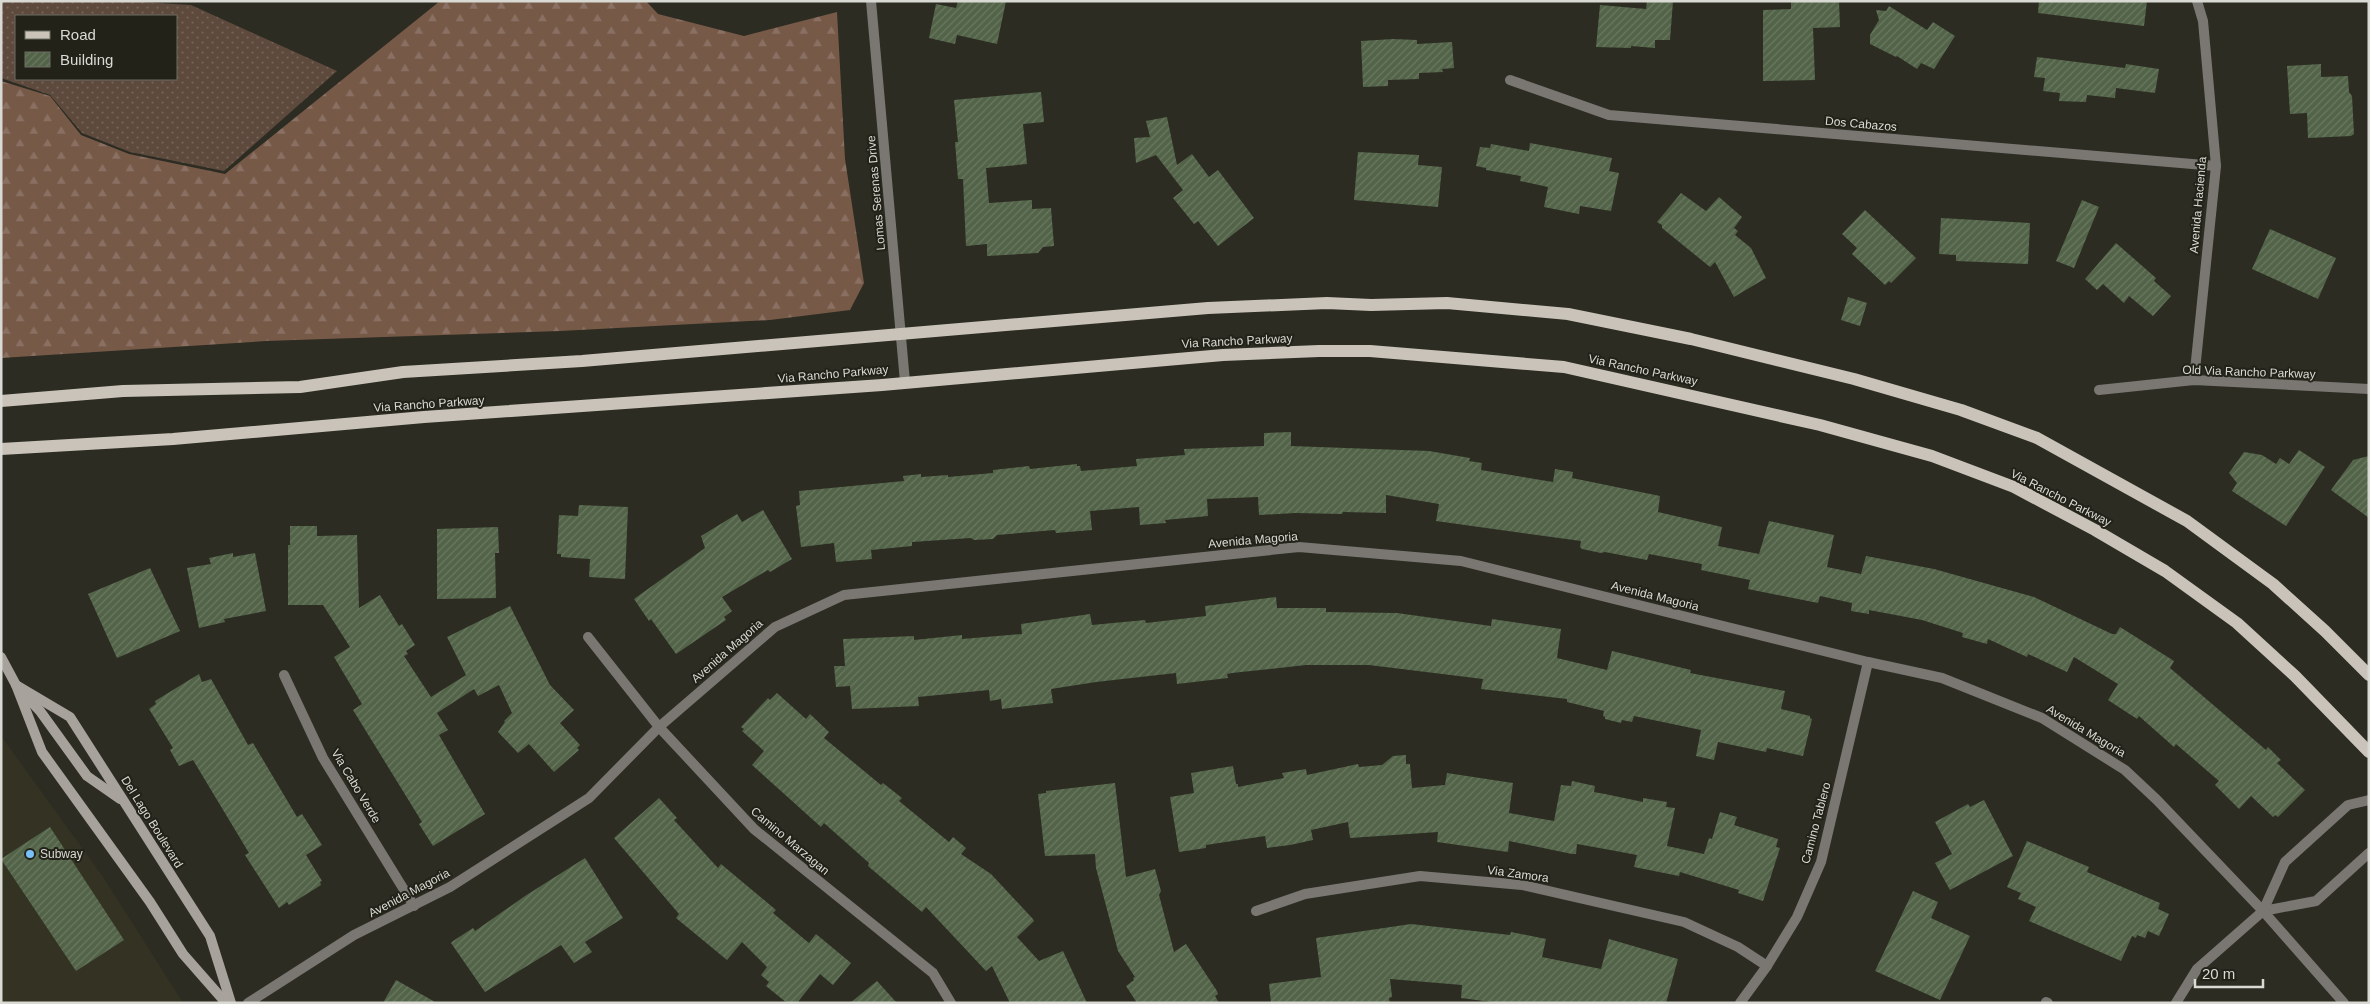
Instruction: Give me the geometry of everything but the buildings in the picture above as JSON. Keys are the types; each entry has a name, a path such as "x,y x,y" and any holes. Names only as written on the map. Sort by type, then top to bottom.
{"main road":[{"path":"1,401 123,391 300,387 403,372 582,361 1208,308 1327,304 1447,303 1568,314 1691,340 1854,379 1962,410 2037,438 2187,521 2273,584 2369,675"},
{"name":"Via Rancho Parkway","path":"1,449 173,439 424,417 614,405 1223,355 1370,351 1564,367 1820,425 1932,456 2014,487 2095,530 2149,562 2237,623 2295,676 2369,752"},
{"path":"1,657 16,684 42,752 150,902 183,954 226,1003"},
{"path":"16,684 40,711 88,776 125,803"},
{"name":"Del Lago Boulevard","path":"16,684 70,716 210,936 231,1003"}],"street":[{"name":"Lomas Serenas Drive","path":"871,1 905,382"},
{"name":"Avenida Hacienda","path":"2194,380 2216,166 2203,21 2197,1"},
{"name":"Dos Cabazos","path":"1510,80 1609,115 2216,166"},
{"name":"Old Via Rancho Parkway","path":"2099,390 2194,380 2369,389"},
{"name":"Avenida Magoria","path":"248,1003 354,936 450,887 588,798 658,727 775,627 844,595 1299,547 1461,561 1868,662 1942,678 2042,718 2125,770 2158,800 2263,911 2344,1003"},
{"name":"Camino Marzagan","path":"588,637 658,727 754,829 933,973 951,1003"},
{"name":"Camino Tablero","path":"1740,1003 1767,966 1797,917 1821,862 1868,662"},
{"name":"Via Cabo Verde","path":"284,675 323,758 414,906"},
{"path":"2176,1003 2197,969 2263,911 2286,862 2348,805 2369,800"},
{"path":"2263,911 2316,901 2369,853"},
{"name":"Via Zamora","path":"1256,911 1305,894 1420,876 1522,885 1684,922 1738,947 1767,966"}],"shaded area":[{"path":"1,1 125,1 191,5 337,71 224,171 130,152 82,133 50,95 1,78"},
{"path":"1,736 103,877 183,1003 1,1003"}],"green space":[{"path":"440,1 646,1 658,14 744,36 837,12 845,159 864,283 850,310 770,320 560,331 266,341 1,358 1,81 50,96 81,135 129,154 225,174"}],"place":[{"name":"Subway","path":"30,854"}]}
